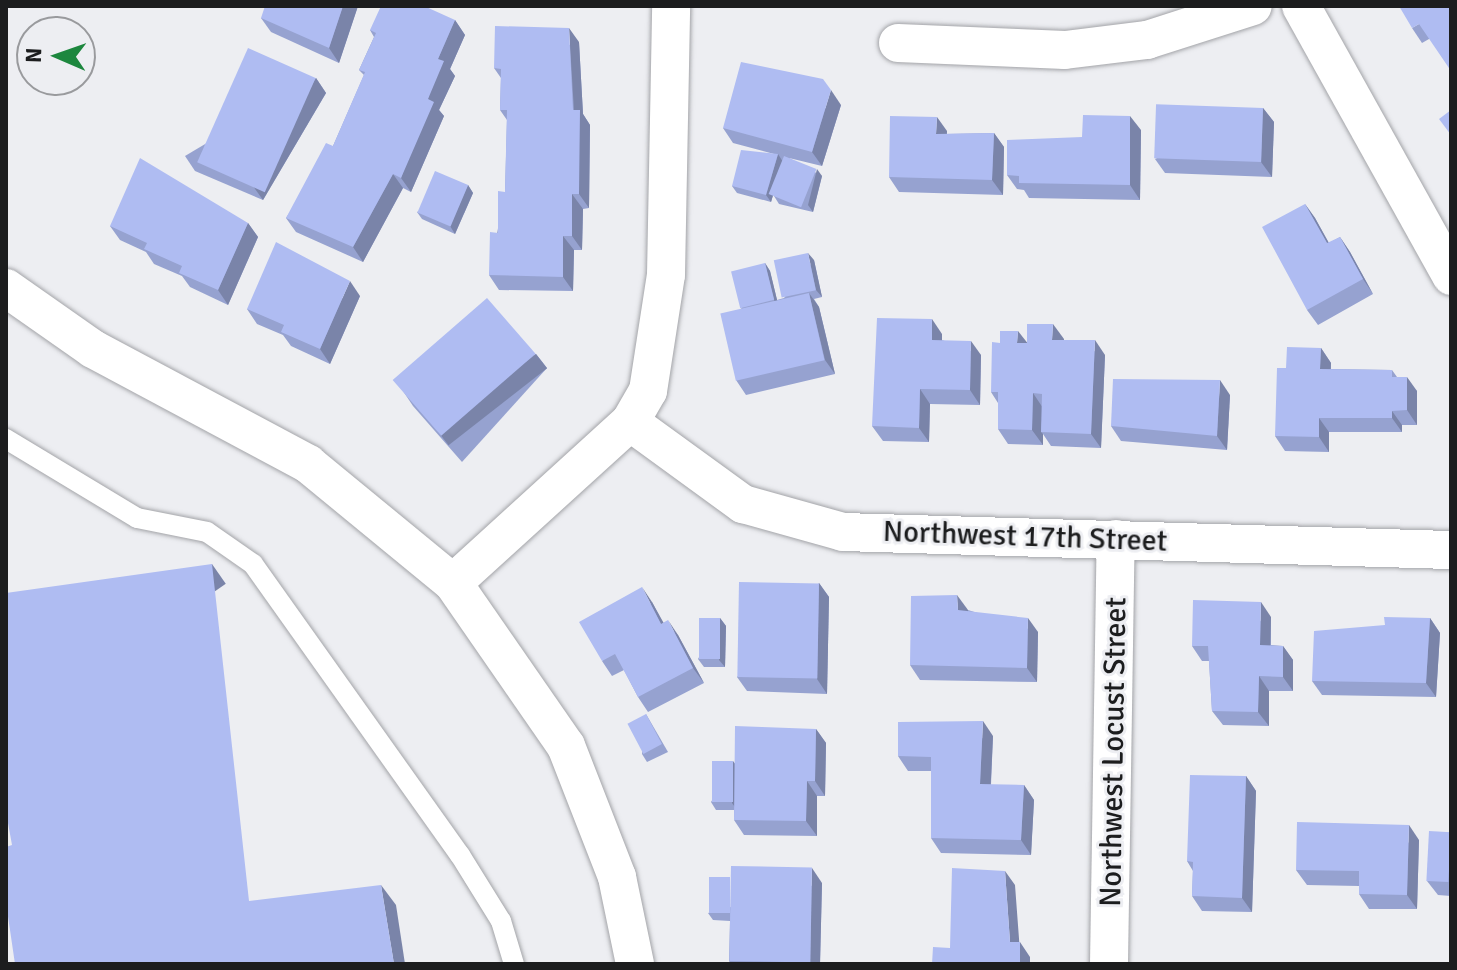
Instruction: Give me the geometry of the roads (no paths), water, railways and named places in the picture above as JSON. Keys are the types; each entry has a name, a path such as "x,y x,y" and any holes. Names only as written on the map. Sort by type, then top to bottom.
{"street":[{"path":"453,583 630,422 648,391 666,275 671,6"},
{"path":"898,43 1065,50 1147,40 1253,6"},
{"path":"1301,6 1451,276"},
{"path":"6,288 93,349 308,464 453,583 566,746 617,877 635,964"},
{"name":"Northwest 17th Street","path":"630,422 707,484 782,518 843,532 1451,550"},
{"name":"Northwest Locust Street","path":"1109,964 1116,539"}],"lane":[{"path":"6,439 137,518 207,532 253,564 460,855 501,921 514,964"}]}
